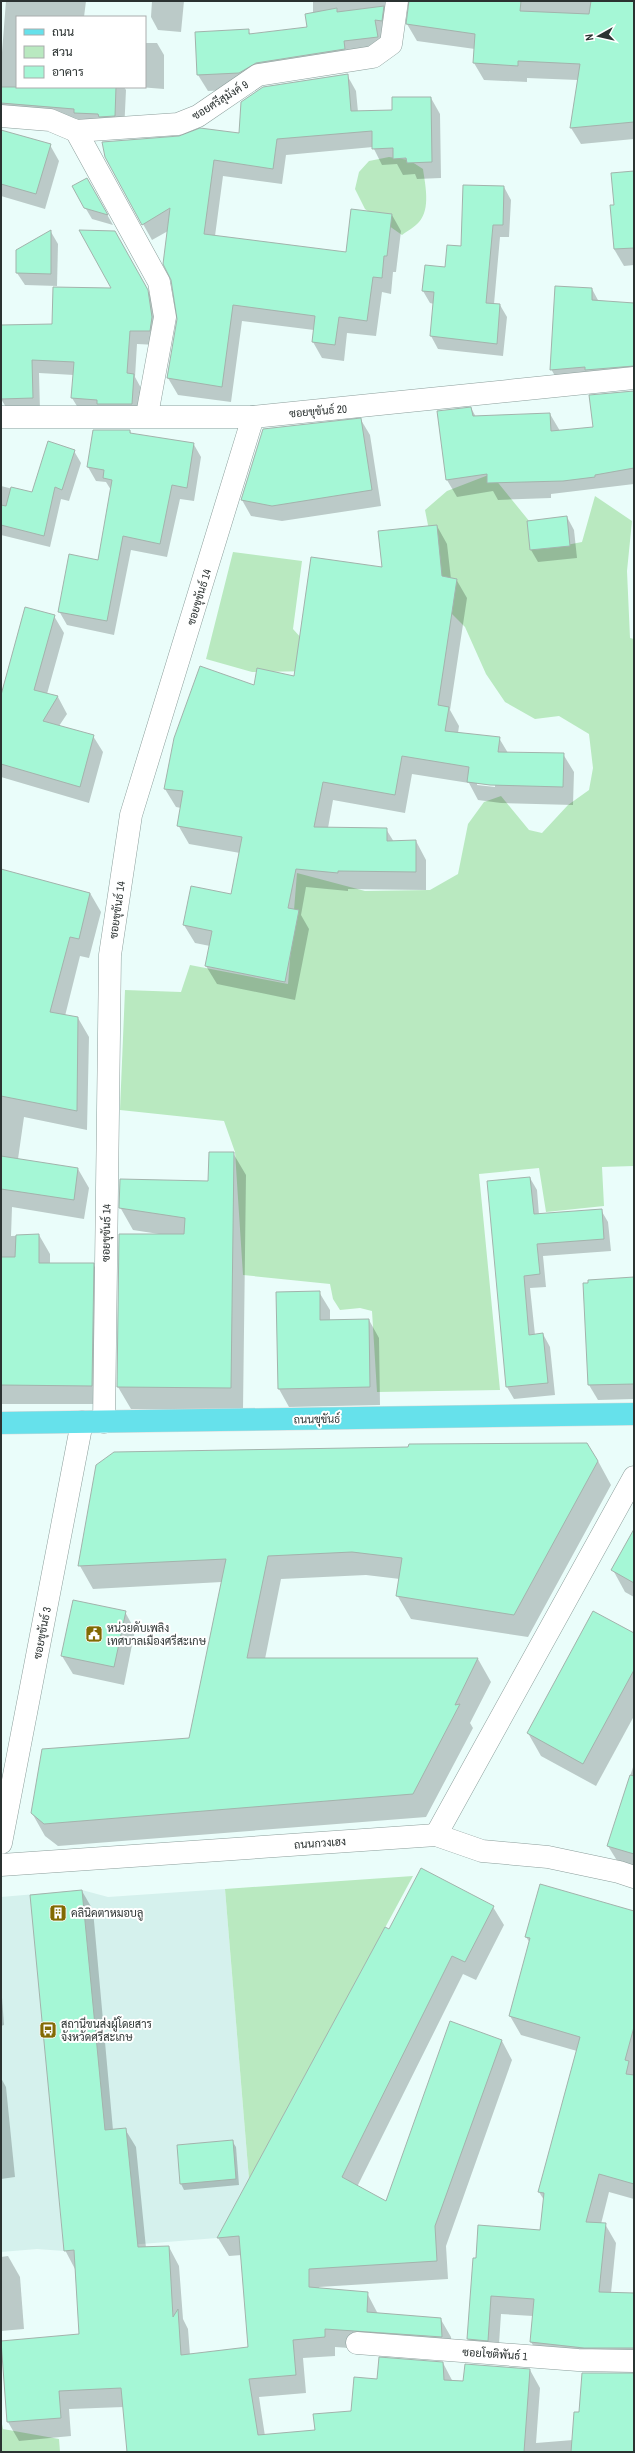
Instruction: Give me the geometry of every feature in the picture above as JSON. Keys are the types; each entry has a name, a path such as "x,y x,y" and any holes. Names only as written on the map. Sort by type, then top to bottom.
{"main road":[{"name":"ถนนขุขันธ์","path":"1,1423 634,1414"}],"street":[{"name":"ซอยศรีสุมังค์ 9","path":"1,116 50,120 76,131 178,124 198,116 258,75 373,57 391,44 397,1"},
{"path":"76,131 159,282 165,317 147,415"},
{"name":"ซอยขุขันธ์ 20","path":"1,417 147,415 253,417 634,378"},
{"name":"ซอยขุขันธ์ 14","path":"104,1422 110,955 131,816 253,417"},
{"name":"ซอยขุขันธ์ 3","path":"1,1843 82,1422"},
{"path":"436,1835 634,1477"},
{"name":"ถนนกวงเฮง","path":"1,1865 436,1835 482,1851 548,1857 620,1872 634,1877"},
{"name":"ซอยโชติพันธ์ 1","path":"357,2343 578,2360 634,2361"}],"shaded area":[{"path":"225,1889 249,2179 217,2238 116,2246 111,2197 59,2202 64,2251 37,2249 1,2252 1,1897 82,1890 108,1897"}],"green space":[{"path":"389,157 409,160 423,169 426,189 426,203 423,217 417,224 402,235 365,209 355,189 359,172 369,161"},
{"path":"491,474 551,548 582,542 595,496 632,521 627,571 630,638 634,639 634,1166 602,1167 604,1206 546,1212 539,1168 479,1174 500,1390 377,1392 372,1311 360,1308 340,1310 333,1299 330,1284 243,1275 235,1152 224,1121 120,1110 125,990 181,992 190,965 288,984 297,873 365,891 430,890 458,874 468,824 484,802 501,796 529,830 542,833 568,805 589,790 593,768 589,734 559,716 535,719 505,702 486,674 465,627 444,606 425,510 447,491"},
{"path":"233,552 302,561 293,629 321,660 316,671 252,672 206,659"},
{"path":"413,1876 249,2179 225,1889"},
{"path":"1,2419 3,2429 59,2439 60,2452 1,2452"}],"building":[{"path":"409,1 521,1 520,11 589,14 591,1 634,1 634,122 570,128 580,64 518,61 518,66 473,63 475,34 406,24"},
{"path":"384,6 382,21 375,20 378,37 344,41 345,49 256,63 239,73 197,75 195,32 249,29 249,34 307,27 305,14 337,8 337,12"},
{"path":"348,74 351,111 392,110 392,97 431,97 432,162 407,163 406,158 393,159 393,148 372,149 372,131 277,139 273,169 214,160 204,234 346,252 351,209 392,214 387,256 384,256 382,278 373,277 367,321 339,317 335,345 312,342 315,316 233,305 222,387 167,378 177,319 171,280 163,264 170,208 142,225 105,157 102,142 179,136 200,128 239,133 241,102 263,87"},
{"path":"1,87 116,88 115,116 99,117 98,114 74,113 74,109 1,103"},
{"path":"1,130 51,144 36,194 1,184"},
{"path":"634,171 634,248 614,249 610,205 614,205 611,173"},
{"path":"87,178 108,215 84,208 72,186"},
{"path":"463,185 504,186 503,225 493,225 486,303 500,304 497,344 430,336 434,292 422,291 425,265 445,267 447,245 461,246"},
{"path":"51,230 51,274 16,273 16,250"},
{"path":"79,230 115,231 148,290 152,317 150,331 130,331 127,373 134,374 132,404 97,404 97,400 71,398 74,362 32,360 33,398 1,399 1,325 52,324 53,287 111,288"},
{"path":"555,286 592,288 592,300 634,303 634,366 585,370 585,367 550,370"},
{"path":"634,391 634,468 595,475 595,477 563,481 487,483 487,474 446,480 437,411 471,407 473,416 550,413 551,431 593,427 589,395"},
{"path":"361,418 372,490 272,506 241,500 263,429"},
{"path":"93,430 130,430 130,433 194,443 187,488 172,485 160,544 123,536 107,621 58,612 69,554 98,560 112,480 103,478 104,470 87,467"},
{"path":"48,441 75,450 62,490 55,487 44,536 1,525 1,505 6,506 11,487 32,492"},
{"path":"567,516 570,546 530,550 527,521"},
{"path":"437,525 442,576 457,579 438,705 449,707 445,731 500,737 498,752 564,753 563,787 490,785 467,782 469,767 402,756 395,795 323,782 314,827 387,828 387,841 416,840 416,872 338,871 338,873 296,869 288,908 299,910 285,982 205,966 212,931 183,925 191,886 231,894 242,837 177,826 183,791 164,789 174,738 200,666 254,685 257,668 294,676 311,557 382,567 378,531"},
{"path":"25,607 55,615 34,690 58,696 43,721 94,735 80,787 1,764 1,695"},
{"path":"1,869 90,893 79,939 70,937 50,1012 78,1017 77,1111 1,1096"},
{"path":"209,1152 234,1152 231,1388 117,1387 119,1234 184,1234 185,1218 119,1208 120,1179 208,1181"},
{"path":"1,1156 78,1168 74,1200 1,1189"},
{"path":"530,1177 534,1214 602,1209 604,1239 537,1244 540,1274 524,1276 529,1335 543,1333 548,1383 506,1387 487,1181"},
{"path":"39,1234 39,1263 94,1263 92,1386 1,1385 1,1257 15,1257 16,1235"},
{"path":"634,1277 634,1384 588,1385 583,1283 588,1283 588,1280"},
{"path":"320,1291 320,1320 369,1319 370,1387 278,1389 276,1292"},
{"path":"587,1443 598,1461 514,1615 396,1596 402,1558 352,1552 268,1556 247,1658 478,1658 455,1705 460,1704 413,1794 44,1824 31,1813 42,1749 189,1738 226,1559 78,1566 96,1465 114,1452 408,1447 409,1444"},
{"path":"634,1529 634,1583 611,1570"},
{"name":"หน่วยดับเพลิง เทศบาลเมืองศรีสะเกษ","path":"73,1600 126,1611 114,1667 61,1656"},
{"path":"593,1611 634,1633 634,1670 583,1764 527,1733"},
{"path":"630,1775 634,1776 634,1854 607,1846"},
{"path":"421,1868 494,1906 465,1962 452,1956 342,2177 386,2201 450,2021 502,2040 435,2226 437,2261 309,2269 309,2287 368,2292 367,2312 441,2318 442,2337 325,2329 325,2337 293,2340 296,2375 249,2379 258,2435 315,2430 313,2414 351,2411 354,2377 377,2379 379,2357 443,2362 444,2380 463,2381 465,2364 530,2369 524,2452 127,2452 121,2388 59,2391 61,2418 7,2422 1,2341 79,2334 74,2250 64,2251 30,1895 82,1890 105,2130 126,2128 138,2247 169,2246 173,2317 178,2309 181,2355 248,2347 239,2236 217,2238 385,1927 389,1929"},
{"path":"540,1884 634,1911 634,2027 625,2060 629,2061 626,2074 634,2075 634,2184 599,2174 586,2222 606,2223 599,2292 634,2293 634,2348 584,2348 530,2342 534,2299 491,2296 488,2341 467,2339 473,2258 476,2258 478,2225 540,2230 544,2193 538,2192 580,2037 509,2016 530,1938 525,1937"},
{"path":"233,2140 236,2179 180,2184 177,2145"},
{"path":"582,2373 634,2373 634,2452 571,2452 574,2412 579,2412"}],"place":[{"name":"หน่วยดับเพลิง เทศบาลเมืองศรีสะเกษ","path":"94,1634"},
{"name":"คลินิคตาหมอบลู","path":"58,1913"},
{"name":"สถานีขนส่งผู้โดยสาร จังหวัดศรีสะเกษ","path":"48,2030"}]}
